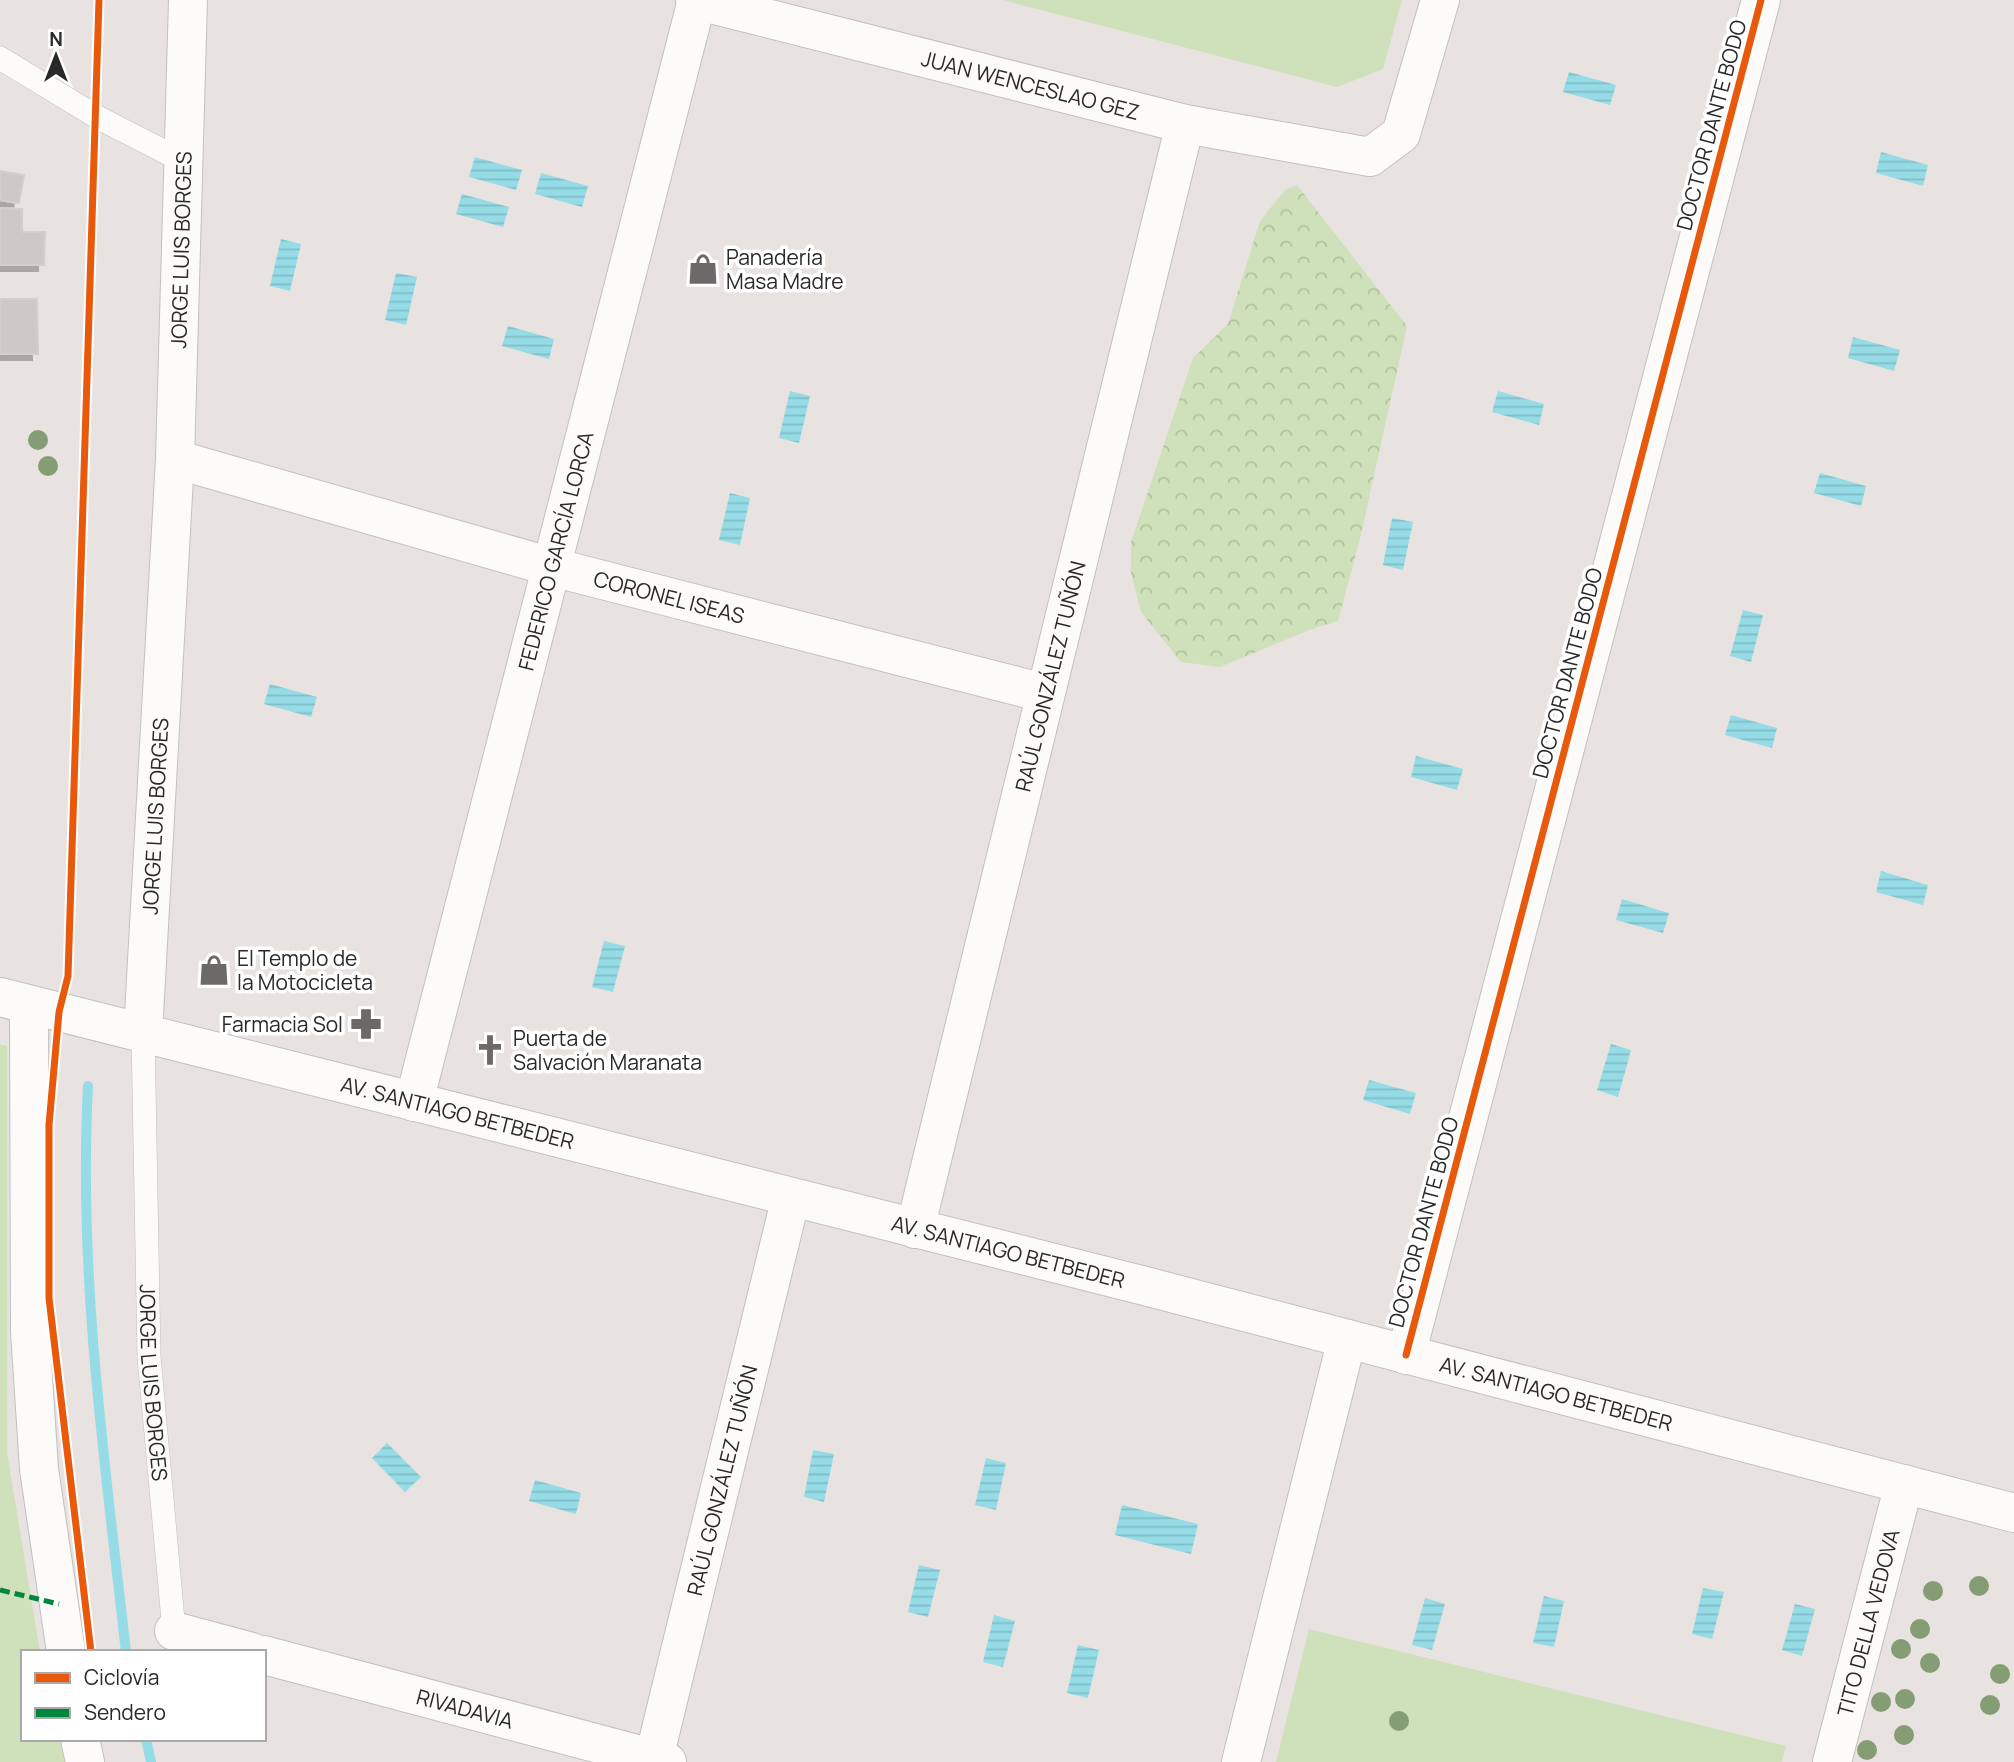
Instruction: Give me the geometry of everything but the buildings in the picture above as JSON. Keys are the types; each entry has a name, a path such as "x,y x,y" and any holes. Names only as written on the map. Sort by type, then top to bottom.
{"street":[{"name":"JORGE LUIS BORGES","path":"143,1033 175,459 188,0"},
{"name":"JUAN WENCESLAO GEZ","path":"696,0 1185,124 1370,157 1401,134 1440,0"},
{"name":"FEDERICO GARCÍA LORCA","path":"414,1102 696,0"},
{"name":"DOCTOR DANTE BODO","path":"1406,1355 1761,0"},
{"name":"RAÚL GONZÁLEZ TUÑÓN","path":"915,1229 1185,124"},
{"name":"CORONEL ISEAS","path":"175,459 552,567 1044,693"},
{"name":"AV. SANTIAGO BETBEDER","path":"15,1001 1347,1339 2014,1513"},
{"path":"15,1001 39,1469 66,1650"},
{"name":"RAÚL GONZÁLEZ TUÑÓN","path":"658,1761 791,1197"},
{"path":"1241,1762 1347,1339"},
{"name":"TITO DELLA VEDOVA","path":"1832,1762 1904,1484"},
{"path":"174,1631 245,1650"},
{"name":"RIVADAVIA","path":"266,1656 658,1761"},
{"path":"80,1741 85,1762"}],"lane":[{"path":"0,58 97,117 183,161"},
{"name":"JORGE LUIS BORGES","path":"143,1033 149,1357 174,1631"}],"green space":[{"path":"1003,0 1402,0 1383,69 1337,87"},
{"path":"1297,185 1407,326 1360,539 1338,621 1309,630 1220,667 1181,662 1141,612 1131,573 1131,542 1193,358 1228,324 1260,221 1285,190"},
{"path":"0,1044 7,1046 7,1452 40,1650 21,1650 21,1741 60,1741 65,1762 0,1762"},
{"path":"1309,1629 1786,1746 1782,1762 1276,1762"}],"water":[{"path":"1569,72 1616,85 1610,105 1563,92"},
{"path":"1881,152 1928,165 1923,186 1876,173"},
{"path":"475,157 522,170 516,190 469,177"},
{"path":"541,173 588,186 582,207 535,194"},
{"path":"462,194 509,207 503,227 456,214"},
{"path":"281,239 301,244 290,291 270,286"},
{"path":"396,273 417,277 406,325 385,320"},
{"path":"508,326 554,339 549,359 502,346"},
{"path":"1853,337 1900,350 1894,371 1848,358"},
{"path":"790,391 810,396 799,443 779,438"},
{"path":"1498,391 1544,404 1539,425 1492,412"},
{"path":"1820,473 1866,486 1861,506 1814,493"},
{"path":"730,493 750,498 740,545 719,540"},
{"path":"1392,518 1413,522 1403,570 1383,565"},
{"path":"1743,610 1763,615 1751,662 1730,656"},
{"path":"270,684 317,697 311,717 264,704"},
{"path":"1731,715 1777,728 1772,748 1725,735"},
{"path":"1416,756 1463,769 1457,790 1411,777"},
{"path":"1881,871 1928,885 1923,905 1876,892"},
{"path":"1622,899 1669,913 1663,933 1616,920"},
{"path":"604,941 625,946 613,992 592,987"},
{"path":"1611,1044 1631,1050 1618,1097 1597,1090"},
{"path":"1369,1080 1416,1093 1410,1114 1363,1100"},
{"path":"387,1443 421,1477 405,1492 372,1458"},
{"path":"813,1450 834,1454 824,1502 804,1497"},
{"path":"986,1458 1006,1463 996,1510 975,1505"},
{"path":"535,1480 581,1493 576,1514 529,1501"},
{"path":"1122,1505 1198,1524 1191,1554 1115,1535"},
{"path":"919,1565 940,1570 928,1617 908,1612"},
{"path":"1703,1588 1724,1592 1712,1639 1692,1634"},
{"path":"1544,1596 1564,1601 1554,1647 1533,1643"},
{"path":"1425,1598 1445,1604 1432,1650 1412,1645"},
{"path":"1795,1604 1815,1609 1802,1656 1782,1650"},
{"path":"994,1615 1015,1621 1003,1667 983,1662"},
{"path":"1078,1645 1099,1650 1088,1698 1067,1693"}],"waterway":[{"path":"88,1086 86,1157 90,1299 102,1440 126,1650"},
{"path":"146,1741 151,1762"}],"marked path":[{"path":"0,1590 59,1604"}],"cycle path":[{"path":"91,1650 49,1298 49,1125 59,1012 68,976 99,0"},
{"path":"1406,1355 1761,0"}],"place":[{"name":"Panadería Masa Madre","path":"703,269"},
{"name":"El Templo de la Motocicleta","path":"214,970"},
{"name":"Farmacia Sol","path":"366,1024"},
{"name":"Puerta de Salvación Maranata","path":"490,1050"}]}
